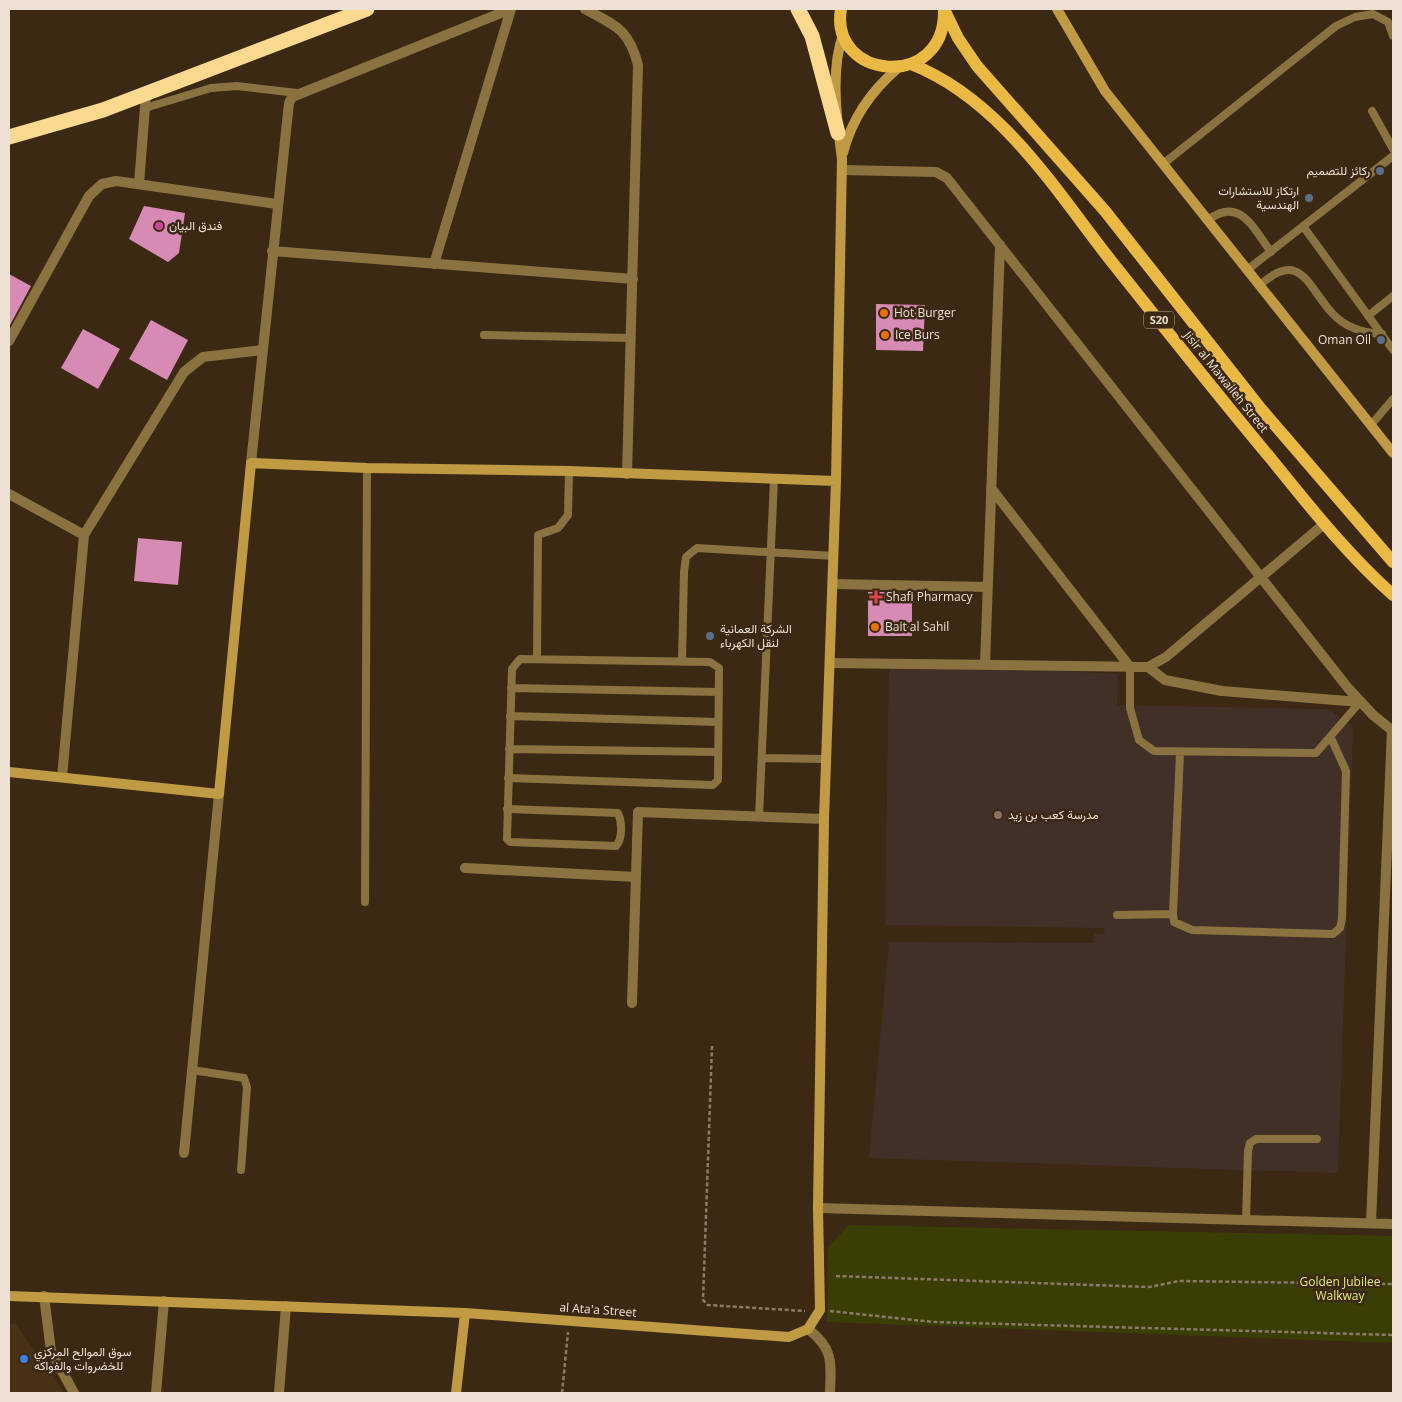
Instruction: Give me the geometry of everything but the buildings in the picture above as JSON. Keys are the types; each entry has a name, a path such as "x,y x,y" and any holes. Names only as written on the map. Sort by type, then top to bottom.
{"highway":[{"path":"9,137 145,101 367,9"},
{"path":"798,9 812,36 838,133"}],"main road":[{"name":"S20","path":"830,9 850,47 860,57 884,67 898,68 923,58 933,48 944,22 944,9"},
{"path":"841,9 843,32"},
{"name":"Jisir al Mawaileh Street","path":"944,9 958,38 977,66 1105,211 1261,409 1393,562"},
{"name":"Jisir al Mawaileh Street","path":"911,64 930,72 965,92 996,119 1037,166 1221,398 1324,524 1369,574 1393,595"}],"street":[{"path":"434,264 511,9"},
{"path":"184,1153 272,251 289,103 297,93 511,9"},
{"path":"585,9 619,28 633,45 638,66 627,474"},
{"path":"1057,9 1095,75 1163,164 1393,453"},
{"path":"830,1393 831,1362 828,1350 822,1340 808,1329 820,1310 818,1208 824,820 834,556 842,170 838,133 837,65 843,32"},
{"path":"842,159 853,124 862,108 872,93 898,68"},
{"path":"139,184 145,101"},
{"path":"842,170 940,173 947,178 1360,702 1392,730 1371,1223"},
{"path":"9,341 89,196 102,184 116,181 277,204"},
{"path":"985,665 1000,246"},
{"path":"272,251 633,279"},
{"path":"62,777 84,535 184,372 203,357 263,350"},
{"path":"251,463 367,468 569,471 836,481"},
{"path":"992,488 1130,667"},
{"path":"9,494 84,535"},
{"path":"830,663 1148,667 1166,657 1324,524"},
{"path":"833,584 988,587"},
{"path":"1148,667 1165,680 1222,691 1360,702"},
{"path":"9,772 219,794"},
{"path":"632,1003 638,812 824,820"},
{"path":"466,868 636,877"},
{"path":"818,1208 1393,1224"},
{"name":"al Ata'a Street","path":"9,1296 464,1313 789,1337 808,1329"},
{"path":"44,1296 51,1351 74,1393"},
{"path":"156,1393 164,1301"},
{"path":"279,1393 286,1306"},
{"path":"456,1393 464,1313"}],"lane":[{"path":"1163,164 1336,26 1355,17 1373,14 1388,22 1393,36"},
{"path":"145,101 211,88 237,86 297,93"},
{"path":"1372,111 1393,149"},
{"path":"1248,270 1393,156"},
{"path":"1208,220 1220,212 1236,211 1245,218 1271,252"},
{"path":"1303,226 1393,350"},
{"path":"1260,285 1275,273 1290,270 1297,272 1309,282 1332,313 1342,322 1354,329 1382,334"},
{"path":"1368,316 1393,296"},
{"path":"484,335 631,338"},
{"path":"1371,425 1393,399"},
{"path":"365,902 367,468"},
{"path":"537,659 538,535 558,528 568,515 569,471"},
{"path":"759,817 774,479"},
{"path":"682,662 684,572 686,557 697,548 834,556"},
{"path":"507,809 618,813 621,820 620,842 616,846 510,842 507,839 507,809 508,778 509,749 510,716 511,688 512,669 520,659 710,662 719,668 718,780 713,785 508,778"},
{"path":"1130,667 1130,708 1139,740 1154,751 1180,753 1316,753 1331,738 1342,721 1360,702"},
{"path":"511,688 718,692"},
{"path":"510,716 718,722"},
{"path":"1180,753 1174,922 1192,930 1333,934 1340,928 1342,919 1346,771 1331,738"},
{"path":"509,749 718,752"},
{"path":"762,758 827,759"},
{"path":"1117,915 1173,914"},
{"path":"192,1070 244,1078 247,1087 241,1170"},
{"path":"1246,1220 1248,1151 1250,1143 1256,1139 1317,1139"}],"path":[{"path":"712,1046 703,1300 708,1305 787,1311 820,1310 932,1322 1393,1335"},
{"path":"836,1276 1150,1287 1179,1280 1393,1284"},
{"path":"562,1393 568,1321"}],"shaded area":[{"path":"889,662 1118,674 1117,705 1329,709 1353,728 1338,1173 869,1158 889,942 1093,943 1094,934 1105,934 1104,928 885,925"},
{"name":"سوق الموالح المركزي للخضروات والفواكه","path":"9,1324 16,1324 64,1393 9,1393"}],"green space":[{"name":"Golden Jubilee Walkway","path":"849,1225 1393,1236 1393,1343 827,1322 828,1247"}],"place":[{"name":"ركائز للتصميم","path":"1380,171"},
{"name":"ارتكاز للاستشارات الهندسية","path":"1309,198"},
{"name":"فندق البيان","path":"159,226"},
{"name":"Hot Burger","path":"884,313"},
{"name":"Ice Burs","path":"885,335"},
{"name":"Oman Oil","path":"1381,340"},
{"name":"Shafi Pharmacy","path":"876,597"},
{"name":"Bait al Sahil","path":"875,627"},
{"name":"الشرکة العمانیة لنقل الکهرباء","path":"710,636"},
{"name":"مدرسة كعب بن زيد","path":"998,815"},
{"name":"سوق الموالح المركزي للخضروات والفواكه","path":"24,1359"}]}
